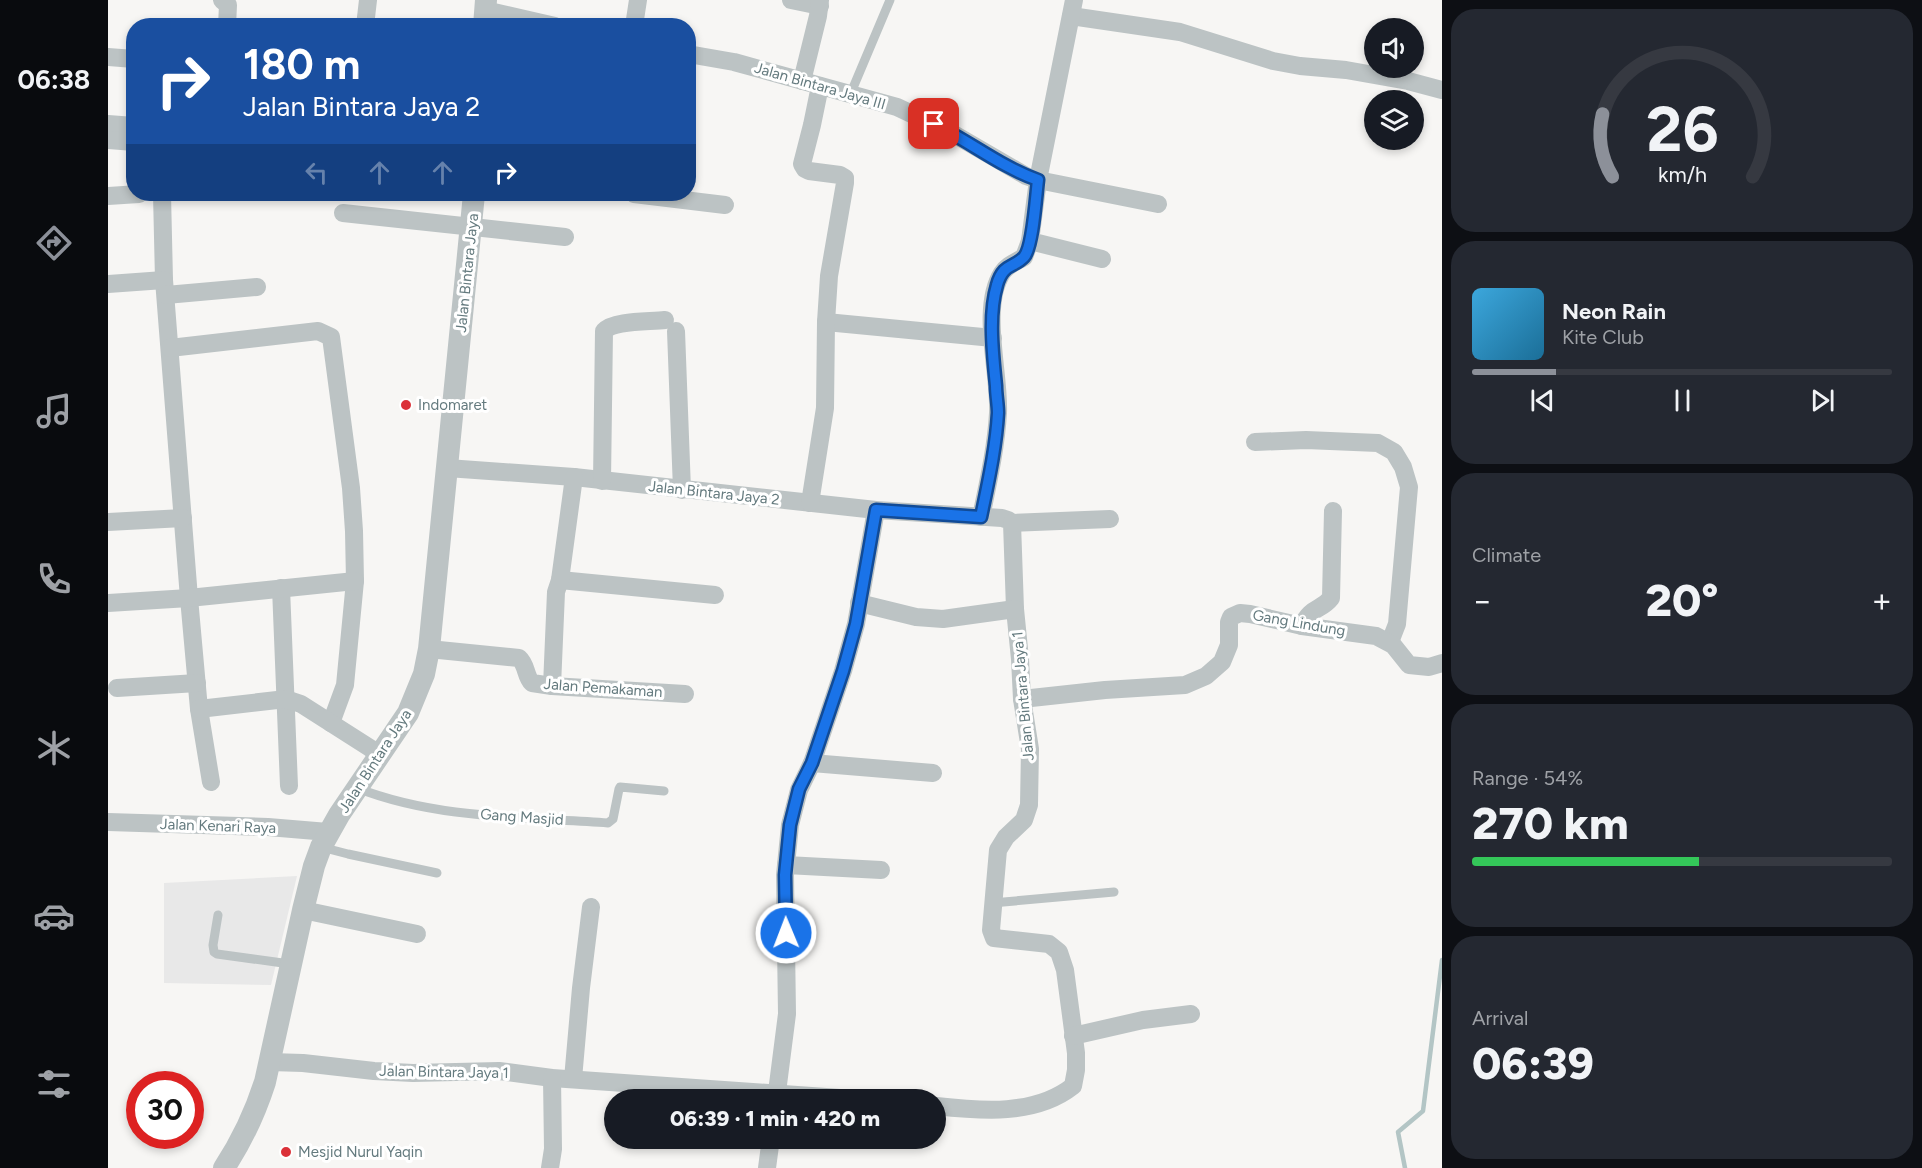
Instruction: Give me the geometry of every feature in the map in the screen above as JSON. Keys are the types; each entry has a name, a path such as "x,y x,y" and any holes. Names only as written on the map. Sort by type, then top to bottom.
{"street":[{"path":"366,18 368,0"},
{"path":"635,18 638,0"},
{"path":"791,0 820,3 811,84 812,125 802,164 809,171 840,175 844,178 845,183 829,276 825,408 810,503"},
{"path":"225,3 226,18"},
{"path":"1110,519 1012,523 1002,518 981,517 998,412 993,338 993,307 997,284 1009,265 1024,257 1030,241 1038,180 1073,8 1180,32 1273,61 1346,70 1408,81 1442,90"},
{"path":"485,12 515,18"},
{"name":"Jalan Bintara Jaya III","path":"696,55 734,62 897,107 952,133 1017,171 1038,180 1158,204"},
{"path":"108,57 126,58"},
{"path":"108,124 126,125"},
{"path":"108,140 126,141"},
{"path":"108,196 126,195"},
{"path":"162,201 165,288 189,598 199,709 211,782"},
{"name":"Jalan Bintara Jaya","path":"224,1168 237,1149 256,1110 270,1062 290,964 314,866 325,839 408,713 424,674 429,650 473,201"},
{"path":"692,201 725,205"},
{"path":"343,213 565,237"},
{"path":"1030,241 1102,260"},
{"path":"108,284 165,288 257,287"},
{"path":"826,322 993,338"},
{"path":"602,481 604,331 608,327 620,324 670,326 682,490"},
{"path":"170,348 318,331 332,337 351,488 355,581 345,685 331,723"},
{"path":"1255,442 1306,440 1378,443 1395,452 1403,468 1408,487 1397,624 1390,642 1409,665 1436,665"},
{"name":"Jalan Bintara Jaya 2","path":"447,468 574,477 876,510 981,517"},
{"path":"552,686 556,592 560,580 574,477"},
{"path":"777,1089 787,1014 786,865 790,825 799,789 812,763 856,624 876,510"},
{"path":"1302,626 1309,614 1326,604 1331,598 1333,511"},
{"path":"108,522 183,518"},
{"name":"Jalan Bintara Jaya 1","path":"946,1107 1007,1110 1041,1103 1062,1095 1073,1086 1076,1061 1065,970 1059,952 1049,944 994,938 991,930 998,850 1006,837 1024,820 1029,805 1030,749 1022,699 1015,609 1012,523"},
{"path":"560,580 715,595"},
{"path":"108,603 189,598 355,581"},
{"path":"281,588 288,786"},
{"path":"859,603 916,617 943,619 1015,609"},
{"name":"Gang Lindung","path":"1022,699 1105,690 1185,685 1206,676 1222,662 1229,645 1229,622 1235,615 1250,614 1302,626 1370,634 1390,642"},
{"name":"Jalan Pemakaman","path":"429,650 519,658 525,664 526,674 532,683 685,694"},
{"path":"117,688 197,683"},
{"path":"199,709 286,699 301,704 380,756"},
{"path":"812,763 933,773"},
{"name":"Jalan Kenari Raya","path":"108,822 268,827 325,839"},
{"path":"786,865 881,870"},
{"path":"573,1079 591,907"},
{"path":"303,910 417,934"},
{"path":"1073,1036 1143,1020 1191,1014"},
{"name":"Jalan Bintara Jaya 1","path":"270,1062 413,1073 499,1071 552,1078 692,1089"},
{"path":"550,1168 553,1149 552,1078"},
{"path":"767,1168 770,1149"}],"lane":[{"path":"850,95 890,0"},
{"name":"Gang Masjid","path":"357,788 381,798 454,812 608,823 613,819 620,787 664,791"},
{"path":"325,839 348,854 437,873"},
{"path":"992,903 1114,892"},
{"path":"218,915 214,952 290,964"}],"shaded area":[{"path":"297,876 271,985 164,983 164,883"}],"waterway":[{"path":"1405,1168 1398,1132 1423,1111 1442,960"}],"place":[{"name":"Indomaret","path":"406,405"},
{"name":"Mesjid Nurul Yaqin","path":"286,1152"}],"route":[{"path":"786,933 785,875 790,825 799,789 812,763 856,624 876,510 981,517 990,472 998,412 993,307 997,284 1003,272 1009,265 1024,257 1027,252 1038,180 1026,176 934,124"}]}
